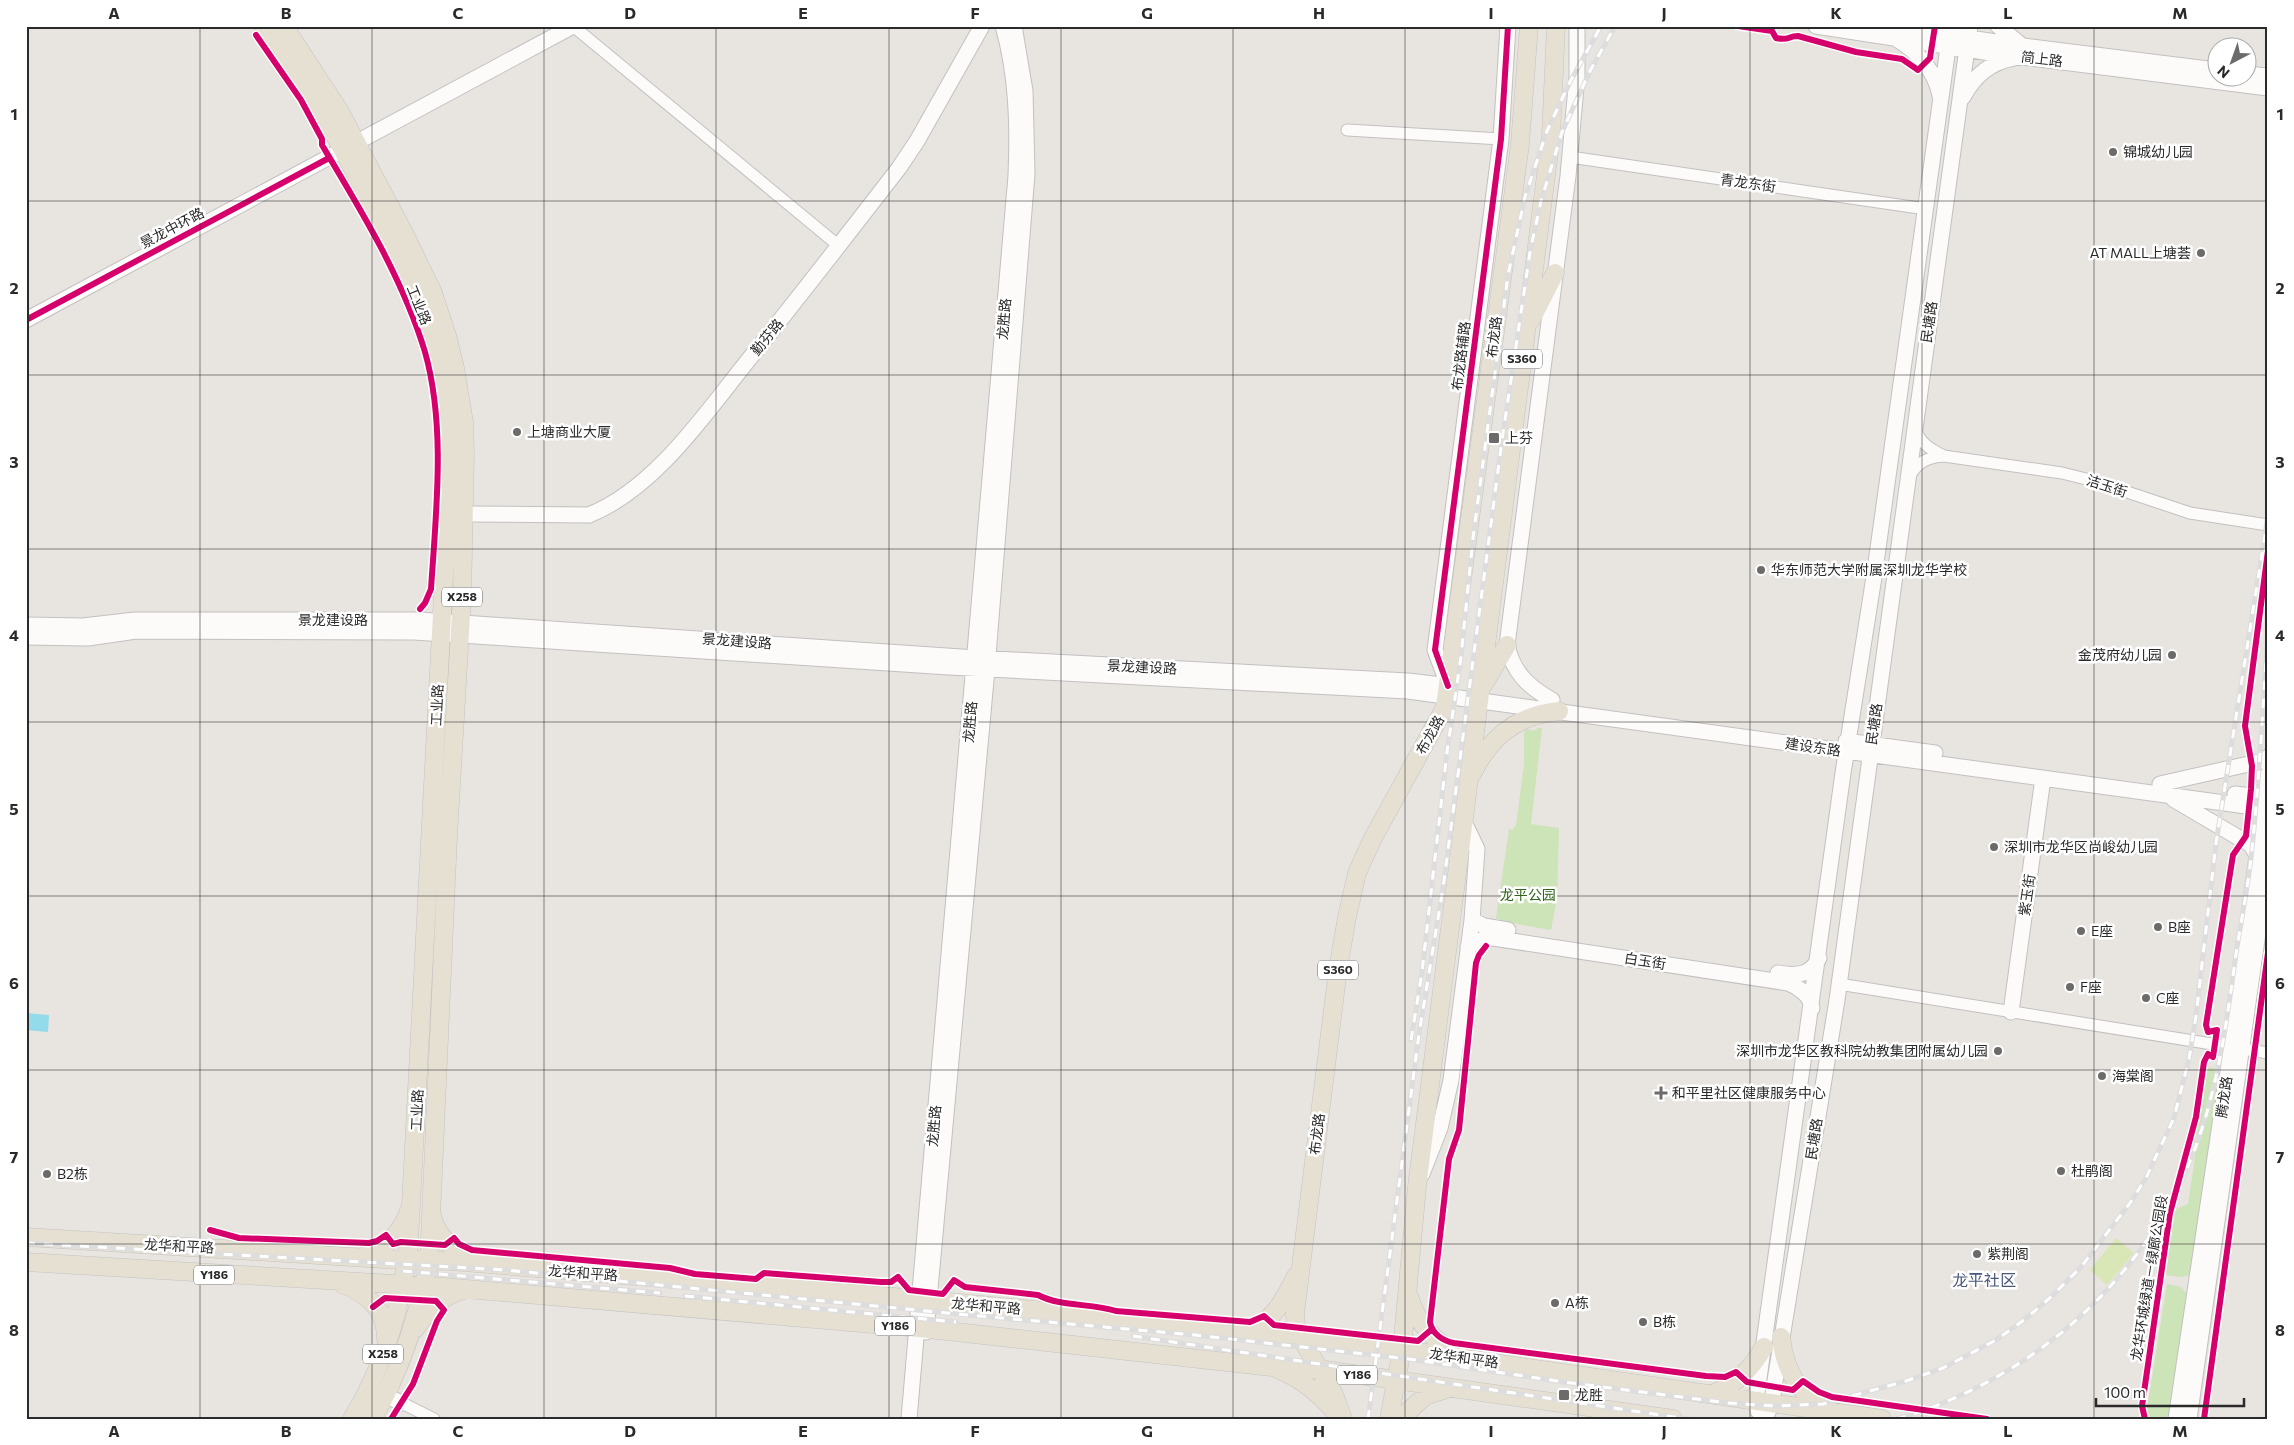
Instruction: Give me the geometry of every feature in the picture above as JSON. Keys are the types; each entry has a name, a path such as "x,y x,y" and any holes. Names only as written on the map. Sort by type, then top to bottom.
{"main road":[{"name":"工业路","path":"263,26 350,147 420,265 433,293 448,339 464,422 464,514 460,628 433,1136 429,1260 410,1338 386,1396 372,1419"},
{"name":"工业路","path":"284,26 324,85 428,324 439,364 450,462 412,1204 407,1260 403,1285 384,1352 373,1381 352,1419"},
{"name":"景龙中环路","path":"26,320 573,26"},
{"name":"勤芬路","path":"464,514 589,515 606,508 642,482 705,415 910,154 982,26"},
{"name":"龙胜路","path":"981,664 1016,176 1016,103 1003,26"},
{"name":"龙胜路","path":"908,1419 924,1300 1027,174 1025,91 1014,26"},
{"name":"布龙路辅路","path":"1448,691 1435,650 1501,140 1508,26"},
{"name":"布龙路","path":"1342,1419 1333,1392 1299,1335 1295,1314 1338,969 1347,917 1358,873 1373,838 1440,717 1448,691 1520,144 1529,26"},
{"name":"S360","path":"1389,1419 1402,1349 1416,1187 1551,136 1556,26"},
{"path":"1555,706 1520,676 1509,656 1507,645 1570,157 1577,76 1578,26"},
{"name":"简上路","path":"1816,26 1896,30 1968,38 2023,51 2268,88"},
{"path":"1959,108 1968,89 1979,74 2023,51 1998,26"},
{"path":"1896,30 1928,68 1938,87 1941,104"},
{"name":"民塘路","path":"1764,1407 1764,1347 1950,36"},
{"name":"民塘路","path":"1759,1419 1764,1407 1781,1337 1839,984 1968,38"},
{"name":"简上路","path":"2023,51 2206,69"},
{"path":"1526,329 1555,273"},
{"name":"景龙建设路","path":"26,625 83,626 135,620 442,628"},
{"name":"景龙建设路","path":"26,637 88,638 136,631 460,628 981,664 1408,681 1448,691"},
{"path":"1479,695 1507,645"},
{"name":"建设东路","path":"1448,691 2266,803"},
{"path":"1468,781 1482,758 1511,727 1528,716 1555,706"},
{"name":"建设东路","path":"1870,749 2043,778 2164,790"},
{"path":"2164,790 2262,761 2268,756"},
{"name":"腾龙路","path":"2189,1419 2263,860 2268,774"},
{"name":"紫玉街","path":"2011,1012 2043,778"},
{"path":"2164,790 2251,845 2263,860"},
{"path":"1416,1187 1432,1149 1446,1105 1472,920 1477,849 1463,820"},
{"name":"白玉街","path":"1472,920 1491,928 1790,975 1806,973 1816,964 1819,958"},
{"name":"白玉街","path":"1468,947 1479,940 1494,938 1788,983 1803,992 1810,1000 1812,1008"},
{"name":"腾龙路","path":"2176,1419 2237,1048"},
{"path":"362,1257 383,1246 395,1235 403,1225 412,1204"},
{"path":"431,1210 435,1224 444,1239 457,1251 481,1265"},
{"path":"26,1226 77,1233 116,1242"},
{"name":"龙华和平路","path":"26,1237 429,1260 924,1300 1299,1335 1712,1394 1764,1407 1836,1412 1882,1419"},
{"name":"龙华和平路","path":"26,1262 424,1286 921,1328 1272,1367 1318,1369 1673,1419"},
{"path":"1246,1330 1264,1323 1273,1315 1285,1298 1301,1266"},
{"path":"332,1281 362,1294 379,1308 385,1327 384,1352"},
{"path":"410,1338 426,1315 443,1300 459,1291 470,1290"},
{"path":"1408,1292 1413,1309 1428,1333 1438,1342 1470,1359"},
{"name":"龙胜路","path":"919,1419 921,1328"},
{"path":"1781,1337 1784,1357 1790,1374 1807,1394 1818,1403 1836,1412"},
{"path":"1712,1394 1726,1388 1742,1377 1764,1347"},
{"path":"1272,1367 1295,1376 1316,1392 1342,1419"},
{"path":"1400,1419 1425,1396 1453,1388"},
{"path":"386,1396 402,1403"}],"street":[{"path":"573,26 839,246"},
{"path":"1347,130 1501,140"},
{"name":"青龙东街","path":"1570,157 1926,209"},
{"path":"1915,421 1920,439 1928,447 1944,456"},
{"path":"1906,482 1919,464 1926,459 1944,456"},
{"name":"洁玉街","path":"1944,456 2062,473 2094,481 2190,513 2268,525"},
{"path":"1839,984 2268,1053"},
{"path":"402,1403 434,1419"}],"green space":[{"name":"龙平公园","path":"1542,728 1531,824 1559,828 1557,898 1551,930 1506,922 1496,918 1509,829 1512,830 1516,825 1524,764 1524,733 1527,729 1534,731"},
{"path":"2207,1067 2223,1070 2190,1275 2182,1277 2166,1275 2174,1210 2188,1204 2196,1150 2190,1146 2203,1099"},
{"path":"2116,1238 2134,1253 2107,1285 2090,1270"},
{"path":"2167,1284 2181,1287 2189,1296 2172,1419 2150,1419 2146,1415"}],"water":[{"path":"26,1013 49,1015 48,1032 26,1030"}],"railway":[{"path":"1411,1040 1422,972 1447,752 1461,657 1473,538 1508,275 1525,197 1547,131 1570,82 1601,26"},
{"path":"1368,1419 1419,1034 1443,888 1502,440 1530,252 1541,201 1562,132 1590,71 1615,26"},
{"path":"26,1243 505,1270 1195,1335 1409,1359 1564,1382 1728,1403 1775,1406 1823,1404 1906,1381 1943,1368 1996,1340 2051,1297 2081,1267 2130,1203 2146,1178 2174,1118 2189,1059 2196,1016 2216,843 2268,516"},
{"path":"1897,1419 1950,1400 2001,1375 2047,1344 2089,1308 2127,1267 2159,1222 2185,1172 2205,1119 2216,1077 2248,880 2258,787 2268,632"},
{"path":"403,1271 660,1293"},
{"path":"685,1296 956,1322"},
{"path":"1133,1336 1687,1419"}],"cycle path":[{"path":"1448,686 1435,650 1501,139 1508,26"},
{"path":"1738,26 1772,31 1776,38 1786,39 1798,36 1856,52 1902,59 1918,70 1930,58 1935,26"},
{"path":"256,35 301,100 322,139 322,145 380,245 405,298 425,352 436,410 438,470 431,589 420,609"},
{"path":"26,320 329,158"},
{"name":"龙华环城绿道－绿廊公园段","path":"2145,1419 2142,1406 2170,1213 2196,1117 2204,1062 2208,1054 2213,1057 2217,1030 2208,1032 2206,1025 2233,855 2246,836 2252,766 2245,726 2268,551"},
{"path":"1486,946 1476,963 1459,1130 1449,1159 1430,1322 1433,1330 1442,1339 1454,1343 1706,1376 1725,1377 1736,1372 1747,1382 1793,1390 1803,1381 1819,1392 1832,1397 1987,1419"},
{"path":"2204,1419 2268,953"},
{"path":"210,1230 239,1238 369,1243 377,1241 386,1235 393,1244"},
{"path":"393,1244 401,1242 445,1245 454,1238 459,1244 472,1250 670,1268 695,1274 756,1279 764,1273 881,1282 891,1282 898,1277 909,1290 943,1294 954,1280 965,1287 1038,1295 1056,1301 1116,1311 1250,1322 1264,1316 1274,1325 1418,1341 1432,1329"},
{"path":"373,1307 385,1298 436,1301"},
{"path":"391,1419 413,1384 437,1321 444,1310 436,1301"}],"place":[{"name":"锦城幼儿园","path":"2113,152"},
{"name":"AT MALL上塘荟","path":"2201,253"},
{"name":"上塘商业大厦","path":"517,432"},
{"name":"上芬","path":"1494,438"},
{"name":"华东师范大学附属深圳龙华学校","path":"1761,570"},
{"name":"金茂府幼儿园","path":"2172,655"},
{"name":"深圳市龙华区尚峻幼儿园","path":"1994,847"},
{"name":"B座","path":"2158,927"},
{"name":"E座","path":"2081,931"},
{"name":"F座","path":"2070,987"},
{"name":"C座","path":"2146,998"},
{"name":"深圳市龙华区教科院幼教集团附属幼儿园","path":"1998,1051"},
{"name":"海棠阁","path":"2102,1076"},
{"name":"和平里社区健康服务中心","path":"1661,1093"},
{"name":"杜鹃阁","path":"2061,1171"},
{"name":"B2栋","path":"47,1174"},
{"name":"紫荆阁","path":"1977,1254"},
{"name":"A栋","path":"1555,1303"},
{"name":"B栋","path":"1643,1322"},
{"name":"龙胜","path":"1564,1395"}],"district":[{"name":"龙平社区","path":"1984,1280"}]}
